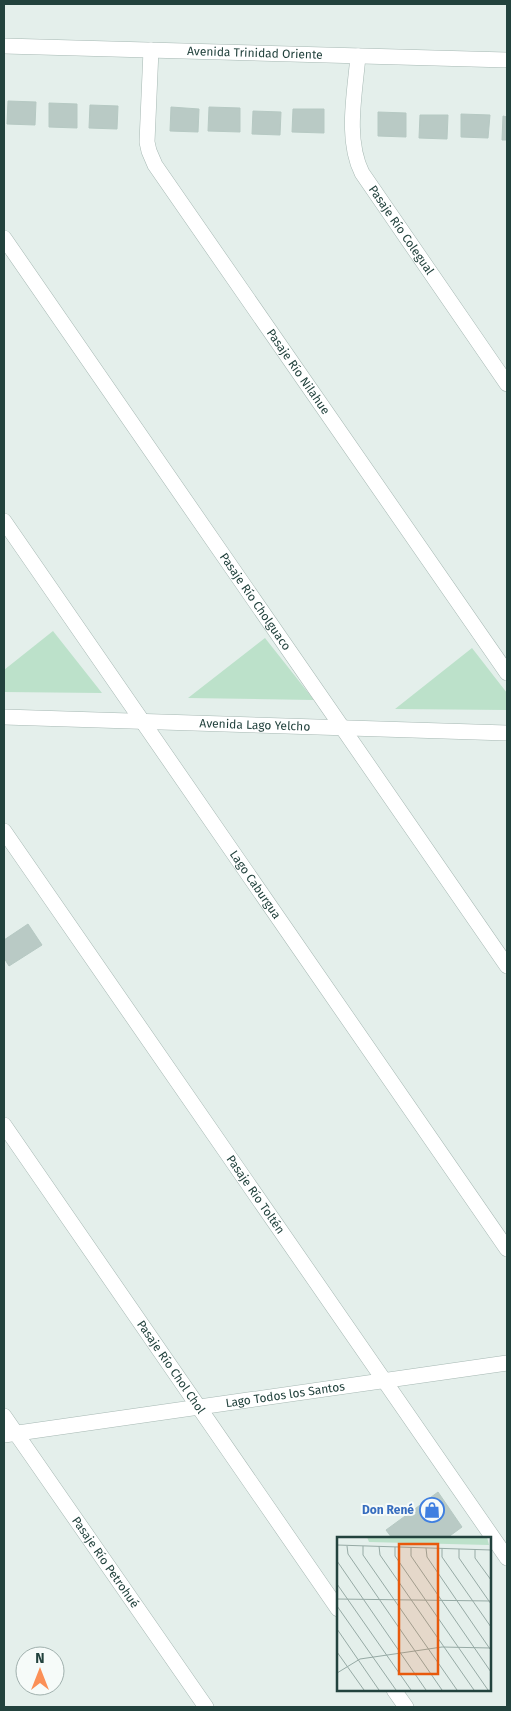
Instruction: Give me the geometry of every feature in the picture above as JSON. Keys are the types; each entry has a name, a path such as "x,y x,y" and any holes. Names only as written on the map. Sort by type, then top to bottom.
{"street":[{"name":"Avenida Trinidad Oriente","path":"4,46 507,60"},
{"name":"Pasaje Río Nilahue","path":"151,50 147,142 155,165 507,673"},
{"name":"Pasaje Río Colegual","path":"358,56 352,133 357,164 507,384"},
{"name":"Pasaje Río Cholguaco","path":"4,238 507,966"},
{"name":"Lago Caburgua","path":"4,521 507,1249"},
{"name":"Avenida Lago Yelcho","path":"4,717 507,732"},
{"name":"Pasaje Río Toltén","path":"4,832 507,1558"},
{"name":"Pasaje Río Chol Chol","path":"4,1125 337,1608"},
{"name":"Lago Todos los Santos","path":"10,1434 507,1363"},
{"name":"Pasaje Río Petrohué","path":"4,1416 10,1434 206,1707"},
{"path":"395,1691 406,1707"}],"green space":[{"path":"53,631 102,693 4,692 4,670"},
{"path":"265,638 314,700 188,698"},
{"path":"472,648 507,693 507,710 395,709"}],"building":[{"path":"8,101 36,102 35,125 7,124"},
{"path":"49,103 77,104 77,128 49,127"},
{"path":"90,105 118,106 117,129 89,128"},
{"path":"171,107 199,109 198,132 170,131"},
{"path":"209,107 240,108 240,132 208,131"},
{"path":"293,109 324,109 324,133 292,132"},
{"path":"253,111 281,112 280,135 252,134"},
{"path":"378,112 406,113 406,137 378,136"},
{"path":"461,114 490,115 488,138 461,137"},
{"path":"420,115 448,115 447,139 419,138"},
{"path":"503,116 507,117 507,140 502,140"},
{"path":"28,924 42,945 9,966 4,958 4,940"},
{"name":"Don René","path":"438,1492 462,1527 448,1537 391,1537 386,1530"}],"place":[{"name":"Don René","path":"432,1510"}]}
